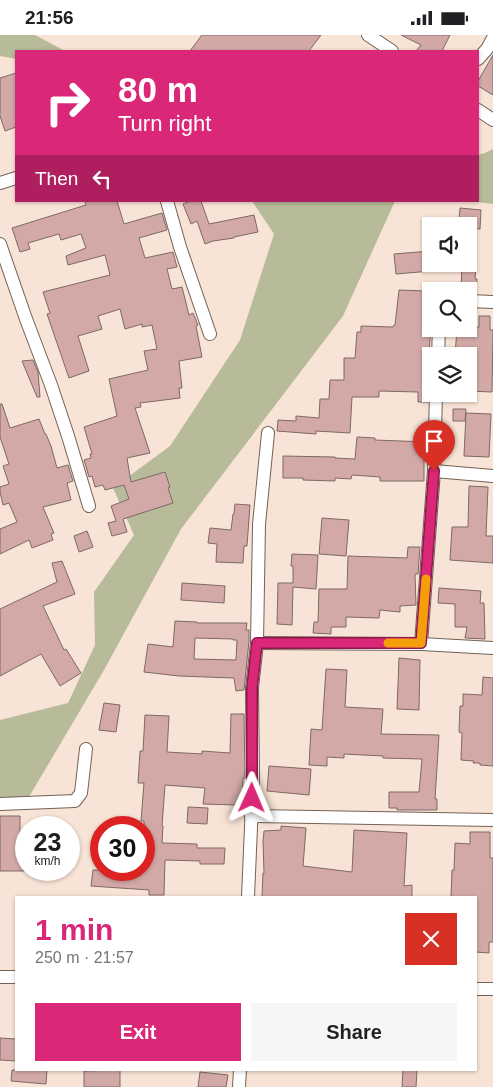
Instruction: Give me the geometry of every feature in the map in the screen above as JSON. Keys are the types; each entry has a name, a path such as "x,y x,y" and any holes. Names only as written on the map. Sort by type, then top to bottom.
{"street":[{"path":"368,35 390,50"},
{"path":"479,58 493,38"},
{"path":"479,111 493,120"},
{"path":"0,183 15,177"},
{"path":"167,202 180,247 210,334"},
{"path":"0,244 51,385 89,506"},
{"path":"477,301 493,302"},
{"path":"421,643 434,471 436,402"},
{"path":"248,896 253,780 252,688 257,643 259,523 268,433"},
{"path":"434,471 493,476"},
{"path":"257,643 421,643 493,648"},
{"path":"0,804 75,801 81,793 86,749"},
{"path":"251,815 493,821"},
{"path":"0,977 15,977"},
{"path":"477,989 493,989"},
{"path":"239,1087 240,1071"}],"green space":[{"path":"0,35 35,35 63,50 15,50 15,59 0,56"},
{"path":"493,149 493,204 477,202 479,202 479,155"},
{"path":"253,202 395,202 343,316 181,529 104,670 26,802 0,805 0,720 68,703 95,645 94,592 134,535 113,488 170,446 240,340 274,234"}],"building":[{"path":"202,35 321,35 310,50 191,50"},
{"path":"401,35 450,35 442,50 417,50 421,45"},
{"path":"493,55 493,95 479,87 479,79"},
{"path":"15,73 15,127 5,131 0,116 0,78"},
{"path":"85,202 117,202 124,224 162,213 167,230 139,238 145,258 173,252 177,267 167,269 172,289 182,287 189,315 193,313 198,325 196,326 202,357 179,361 182,388 179,388 180,398 140,403 141,407 135,408 150,453 127,458 131,482 165,472 173,503 123,519 127,532 112,536 108,523 116,521 111,506 129,499 124,485 105,490 103,485 95,487 92,476 89,477 84,460 91,458 90,454 92,454 84,427 117,416 109,379 148,370 144,351 157,349 152,325 142,327 142,324 125,329 120,309 98,316 102,329 78,336 89,371 69,378 47,314 50,313 43,292 110,275 105,255 68,265 66,256 86,248 81,234 61,240 59,234 28,243 30,249 20,252 12,228 86,205"},
{"path":"201,202 209,224 254,215 258,232 205,244 197,221 191,224 183,204"},
{"path":"460,208 481,210 480,229 477,229 477,217 459,217"},
{"path":"422,252 422,272 396,274 394,254"},
{"path":"462,272 475,272 477,282 461,282"},
{"path":"399,290 422,291 422,337 430,337 429,347 422,347 422,402 418,402 418,392 379,391 379,397 352,397 350,433 316,431 316,434 277,431 278,420 296,421 296,416 319,418 320,399 329,399 330,380 344,380 344,358 355,358 357,332 361,332 361,326 393,327 395,325"},
{"path":"479,316 490,316 490,330 493,330 492,392 477,391 477,347 456,347 456,337 477,337 477,327 479,327"},
{"path":"33,360 38,372 40,397 37,397 22,361"},
{"path":"0,404 2,404 10,428 39,419 51,446 57,468 68,465 73,481 67,483 71,500 43,507 54,533 51,534 53,540 32,548 29,540 0,554 0,529 17,522 9,503 3,505 0,492 0,487 9,484 3,466 9,464 0,437"},
{"path":"453,409 466,409 465,421 453,421"},
{"path":"466,413 491,414 489,457 464,456"},
{"path":"357,437 375,438 375,440 427,442 426,457 424,457 424,481 380,481 380,477 352,475 351,479 335,478 335,481 283,478 283,456 355,459"},
{"path":"469,486 488,487 486,536 493,536 493,563 450,560 452,527 468,527"},
{"path":"235,504 250,505 247,546 244,546 243,563 216,562 217,544 208,543 210,528 231,530"},
{"path":"322,518 349,520 346,556 319,554"},
{"path":"87,531 93,547 79,552 74,536"},
{"path":"408,547 420,547 418,574 415,574 416,605 400,606 400,612 380,610 379,618 346,617 346,627 331,627 331,634 313,633 314,622 318,622 319,589 347,589 348,556 407,558"},
{"path":"292,554 318,555 316,589 293,587 292,625 277,624 278,583 293,583"},
{"path":"62,561 75,594 43,606 64,650 66,649 81,673 60,686 41,654 0,676 0,609 57,582 52,563"},
{"path":"182,583 225,586 224,603 181,600"},
{"path":"439,588 481,591 480,603 484,603 485,639 465,638 467,627 455,627 455,604 438,603"},
{"path":"175,621 247,623 246,630 249,630 249,641 244,690 236,691 234,678 179,676 144,672 148,644 173,647","holes":["195,638 237,640 236,660 194,659"]},
{"path":"399,658 420,660 419,710 397,709"},
{"path":"326,669 347,670 345,707 383,709 381,734 439,735 435,799 437,799 437,810 397,810 397,808 389,808 389,792 419,792 422,759 344,754 344,758 327,757 327,766 309,765 311,729 322,730"},
{"path":"483,677 493,678 493,766 461,760 462,733 459,732 460,706 463,706 463,694 482,695"},
{"path":"104,703 120,705 116,732 99,730"},
{"path":"231,714 244,714 245,778 243,778 242,804 203,804 205,788 165,785 162,826 162,843 197,844 197,848 225,848 224,864 200,864 200,861 165,860 164,895 149,895 149,890 91,886 92,881 155,881 155,816 141,816 144,783 138,783 140,751 143,751 145,715 169,716 167,752 202,754 202,751 230,753"},
{"path":"269,766 311,769 309,795 267,791"},
{"path":"188,807 208,808 207,824 187,823"},
{"path":"0,816 15,816 15,871 0,871"},
{"path":"281,826 306,828 303,866 352,872 354,830 407,833 404,886 412,885 412,896 262,896 264,831 281,830"},
{"path":"470,832 490,832 490,858 493,858 493,942 489,942 489,953 477,952 477,896 451,896 455,843 470,844"},
{"path":"0,1038 15,1039 15,1061 0,1060"},
{"path":"12,1070 47,1071 46,1084 11,1081"},
{"path":"84,1071 120,1071 120,1087 84,1087"},
{"path":"403,1071 417,1071 416,1087 402,1087"},
{"path":"200,1072 228,1075 226,1087 198,1087"}],"slow traffic":[{"path":"388,643 421,643 426,579"}],"route":[{"path":"252,798 252,688 257,643 421,643 434,471"}]}
